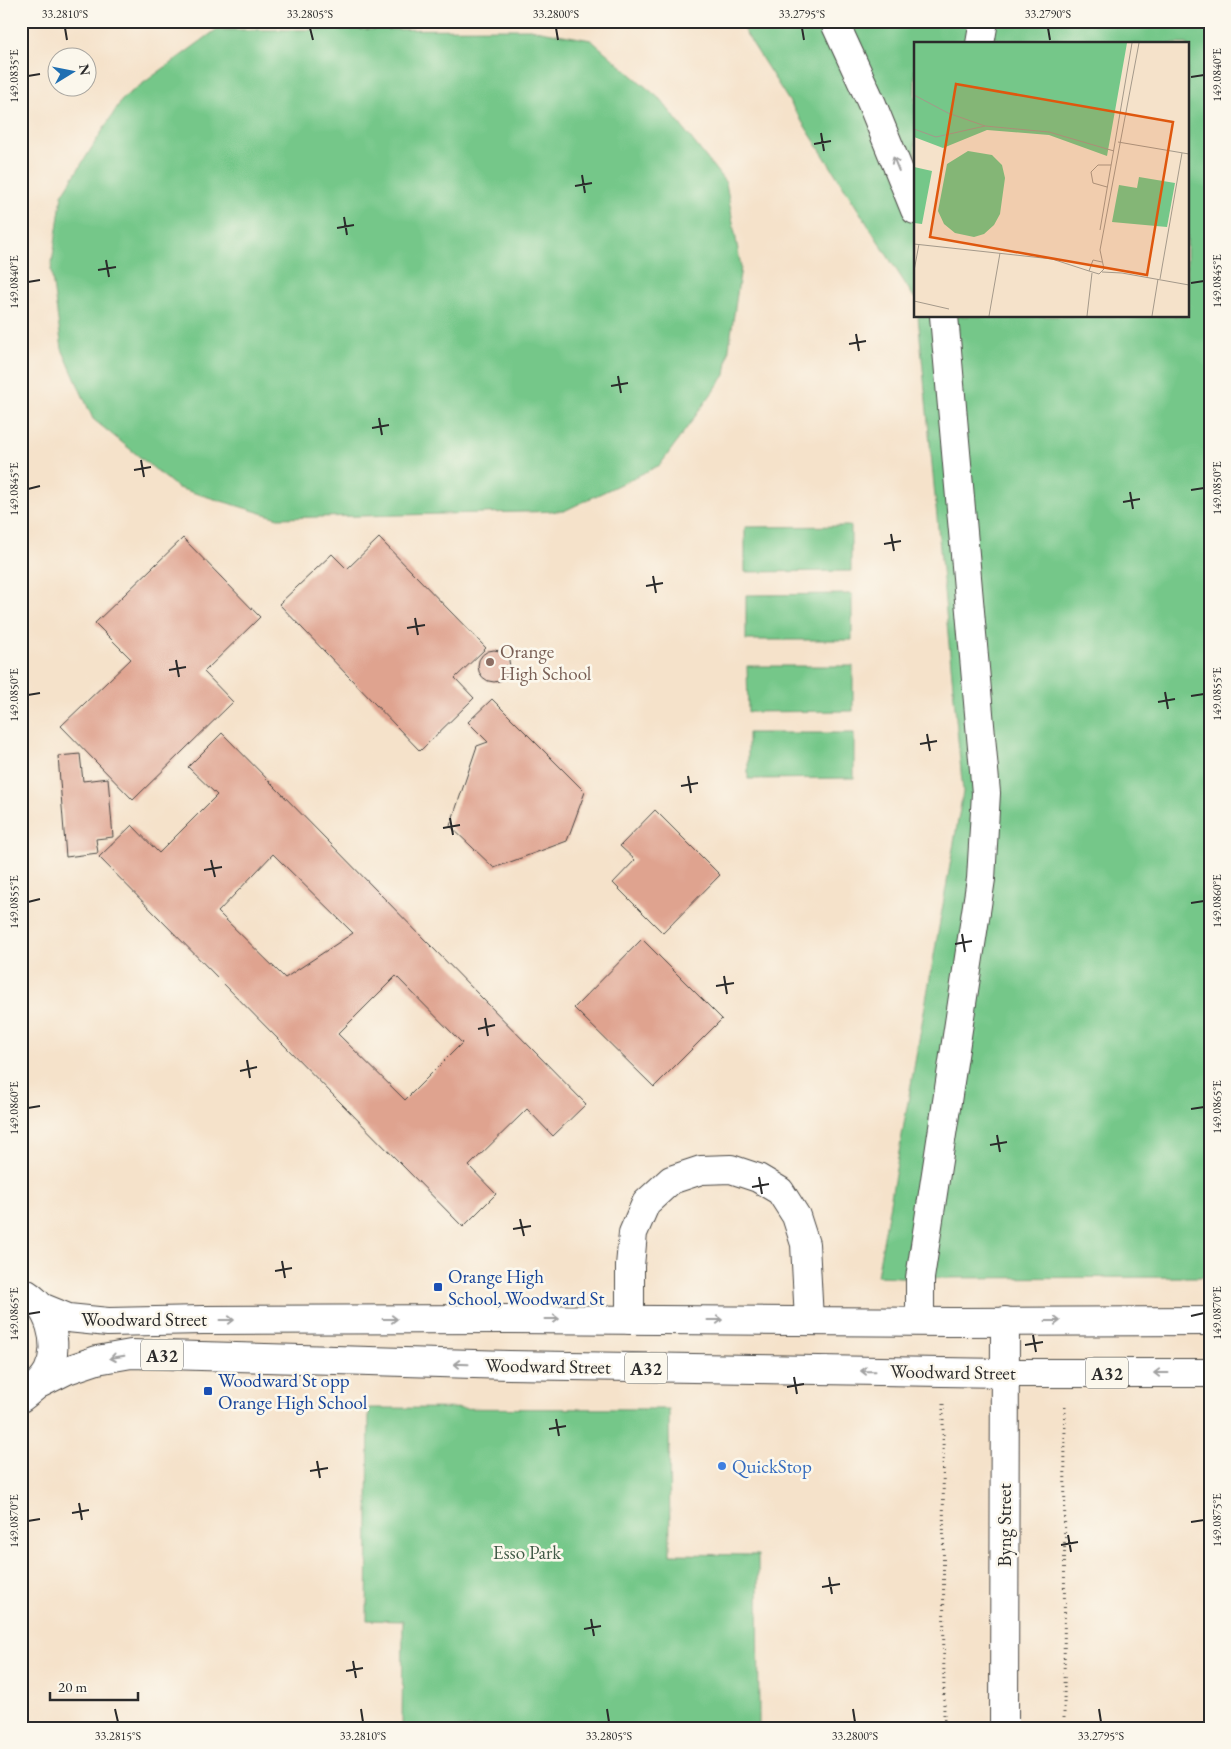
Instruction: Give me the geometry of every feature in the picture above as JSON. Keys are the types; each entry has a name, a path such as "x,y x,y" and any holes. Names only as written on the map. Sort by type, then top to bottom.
{"main road":[{"path":"834,21 872,104 914,208"},
{"path":"980,42 984,21"},
{"path":"920,1321 920,1278 981,880 986,793 944,318"},
{"path":"630,1320 630,1266 633,1233 646,1203 671,1180 701,1170 731,1169 758,1178 780,1191 796,1216 805,1244 809,1320"},
{"name":"Woodward Street","path":"31,1299 68,1318 108,1322 222,1320 1210,1321"},
{"name":"A32","path":"31,1299 49,1324 54,1349 49,1370 31,1390"},
{"name":"Byng Street","path":"1004,1728 1005,1321"},
{"name":"Woodward Street","path":"31,1390 67,1370 97,1360 130,1354 509,1365 1004,1373 1210,1373"}],"path":[{"path":"943,1404 944,1728"},
{"path":"1064,1728 1065,1405"}],"green space":[{"path":"738,21 1210,21 1210,1277 920,1278 877,1276 963,792 918,318 1188,318 1188,42 914,42 914,297"},
{"path":"530,29 591,40 661,100 726,183 741,267 725,375 660,465 564,511 278,518 178,488 93,419 62,349 51,270 62,195 123,98 216,30"},
{"path":"851,526 851,571 745,572 745,527"},
{"path":"852,594 852,640 746,640 746,595"},
{"path":"747,666 853,666 853,711 748,712"},
{"path":"748,733 854,733 854,778 748,779"},
{"name":"Esso Park","path":"369,1408 669,1409 670,1554 758,1555 759,1728 402,1728 403,1621 367,1620"}],"building":[{"path":"183,538 260,617 204,672 233,702 133,800 61,726 131,659 95,623"},
{"path":"379,538 486,648 455,678 474,698 420,751 279,604 332,554 347,569"},
{"path":"494,650 500,651 505,655 509,660 509,672 505,677 500,681 494,682 488,681 483,677 479,672 478,666 479,660 483,655 488,651"},
{"path":"492,699 585,792 567,841 494,868 450,826 477,746 488,742 468,722"},
{"path":"222,733 586,1104 553,1136 527,1109 469,1166 496,1194 463,1227 99,857 132,825 159,853 217,795 188,767","holes":["273,854 353,933 285,978 218,912","396,976 462,1043 405,1100 338,1034"]},
{"path":"80,754 83,781 108,778 113,837 96,839 98,853 66,857 58,756"},
{"path":"655,810 720,875 663,933 613,883 635,860 620,846"},
{"path":"642,939 722,1019 654,1087 574,1008"}],"place":[{"name":"Orange High School","path":"490,662"},
{"name":"Orange High School, Woodward St","path":"438,1287"},
{"name":"Woodward St opp Orange High School","path":"208,1391"},
{"name":"QuickStop","path":"722,1466"}]}
